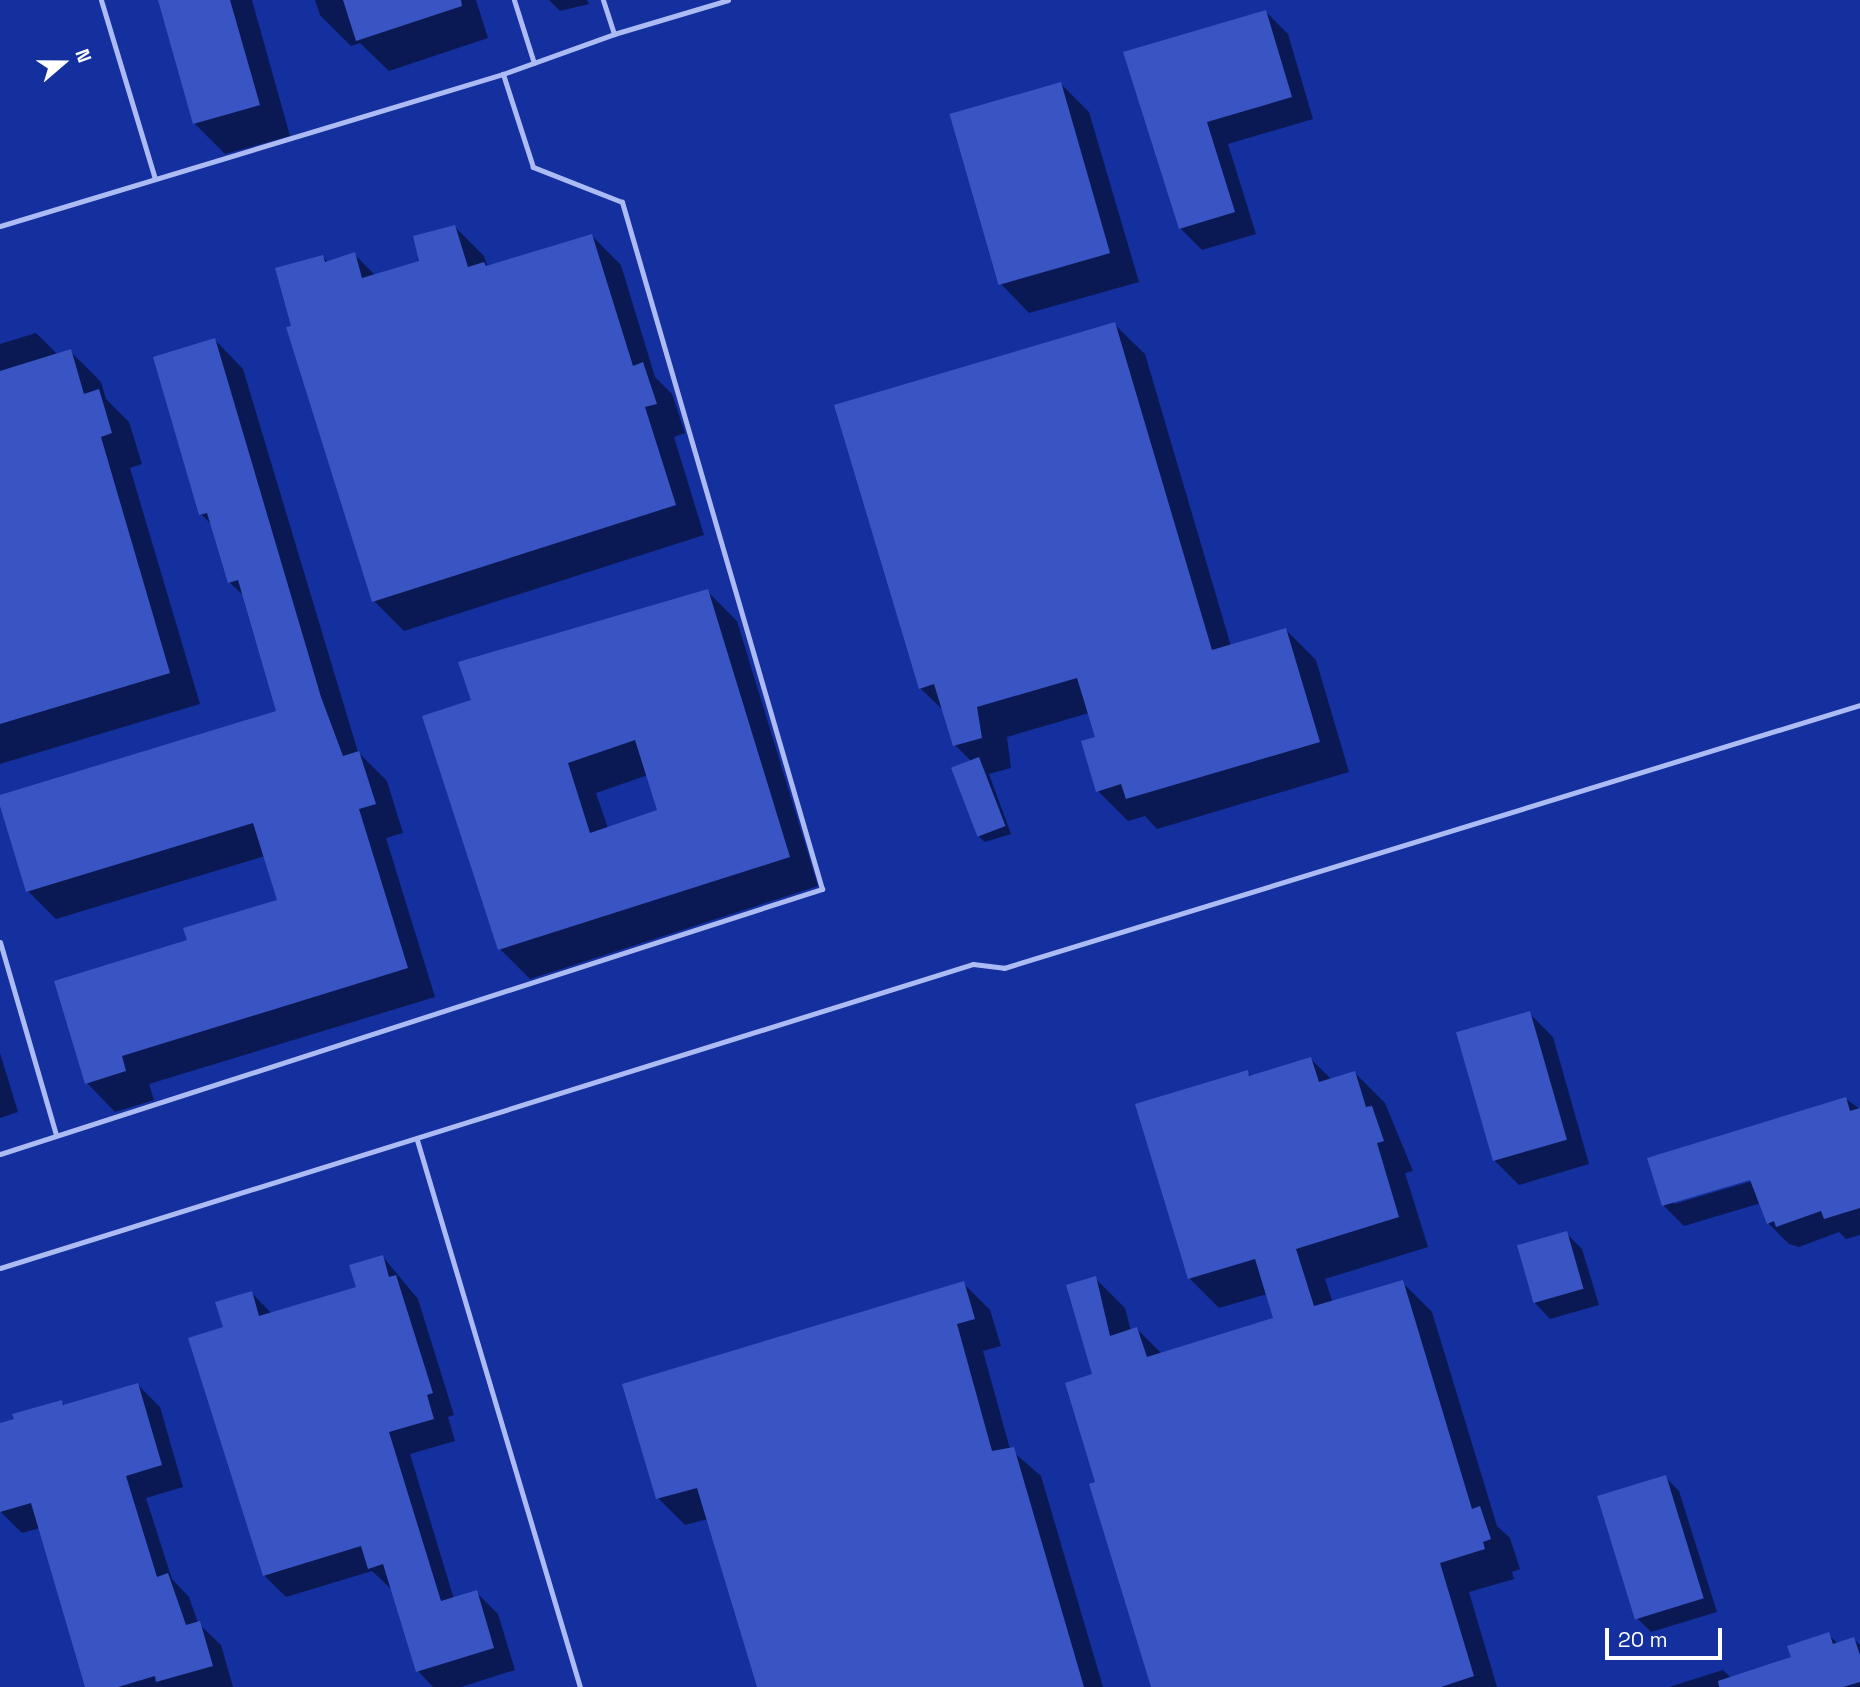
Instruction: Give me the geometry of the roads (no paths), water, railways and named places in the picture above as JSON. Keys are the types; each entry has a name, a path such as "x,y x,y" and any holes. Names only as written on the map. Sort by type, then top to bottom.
{"lane":[{"path":"101,0 155,179"},
{"path":"514,0 534,63"},
{"path":"603,0 614,34"},
{"path":"0,226 503,74 614,34 728,0"},
{"path":"0,1154 822,889 622,202 533,167 503,74"},
{"path":"0,1268 417,1140 973,964 1004,968 1860,705"},
{"path":"0,942 56,1135"},
{"path":"417,1140 580,1687"}]}
